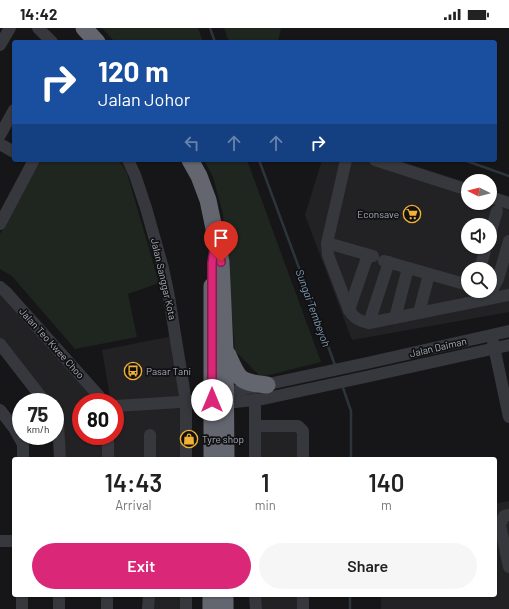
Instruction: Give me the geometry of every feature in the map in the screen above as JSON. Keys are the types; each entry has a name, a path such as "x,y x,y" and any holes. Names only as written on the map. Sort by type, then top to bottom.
{"highway":[{"path":"73,28 82,40"},
{"path":"84,28 95,40"},
{"path":"191,162 199,176 208,200 221,262 226,350 212,457"},
{"path":"216,238 212,263 226,457"},
{"path":"226,350 239,378 250,384 267,385"},
{"path":"211,597 211,609"},
{"path":"225,597 225,609"}],"street":[{"path":"0,45 10,28"},
{"path":"38,28 50,40"},
{"path":"0,135 12,114"},
{"path":"0,144 12,151"},
{"path":"0,224 31,162"},
{"name":"Jalan Sanggar Kota","path":"129,162 139,188 163,268 169,297 186,402 186,457"},
{"path":"346,162 327,243 328,255 349,310 354,317 369,323 419,313 480,298"},
{"path":"381,162 461,188"},
{"path":"497,199 509,203"},
{"path":"495,218 497,211"},
{"path":"497,286 509,241"},
{"path":"327,243 370,255 349,310"},
{"path":"369,323 387,261 461,283"},
{"path":"395,318 408,268"},
{"path":"419,313 429,274"},
{"name":"Jalan Teo Kwee Choo","path":"0,287 96,393"},
{"name":"Jalan Daiman","path":"267,385 492,335 508,333"},
{"path":"492,335 509,417"},
{"path":"0,344 39,393"},
{"name":"Jalan Daiman","path":"254,399 304,390 509,345"},
{"path":"221,398 267,385"},
{"path":"124,405 186,402 221,398 254,399 255,457"},
{"path":"0,410 14,428 23,444 23,457"},
{"path":"255,426 298,426 303,431 303,457"},
{"path":"150,435 150,457"},
{"path":"59,445 60,457"},
{"path":"108,445 108,457"},
{"path":"509,515 504,516 500,525 509,567"},
{"path":"0,541 12,541"},
{"path":"22,597 22,609"},
{"path":"59,597 59,609"},
{"path":"107,597 107,609"},
{"path":"149,597 148,609 154,609"},
{"path":"186,597 186,609"},
{"path":"255,597 256,609"},
{"path":"303,597 303,609"}],"shaded area":[{"path":"102,28 198,28 202,40 113,40"},
{"path":"224,28 281,28 278,40 228,40"},
{"path":"40,162 120,162 127,173 159,283 128,294 137,337 75,349 12,276 0,269 0,234"},
{"path":"205,162 248,162 321,362 261,377 235,351 223,214 213,177"},
{"path":"321,162 403,162 461,181 461,210 497,210 497,193 509,197 509,312 352,340 305,215"},
{"path":"0,291 90,393 72,393 72,445 104,445 104,457 62,457 60,445 64,445 64,393 40,393 0,345"},
{"path":"178,335 189,457 111,457 111,445 124,445 124,393 109,393 102,350"},
{"path":"252,424 298,424 305,457 252,457"},
{"path":"509,501 509,609 381,609 381,597 497,597 497,504"},
{"path":"147,597 189,597 189,609 146,609"},
{"path":"252,597 305,597 305,609 252,609"}],"waterway":[{"name":"Sungai Tembeyoh","path":"210,28 214,40"},
{"name":"Sungai Tembeyoh","path":"260,162 335,365"},
{"path":"470,162 509,176"},
{"name":"Sungai Tembeyoh","path":"342,385 351,411 351,457"},
{"name":"Sungai Tembeyoh","path":"350,597 350,609"}],"place":[{"name":"Econsave","path":"412,214"},
{"name":"Pasar Tani","path":"133,371"},
{"name":"Tyre shop","path":"189,439"}],"route":[{"path":"212,400 212,263 216,238 221,262"}]}
